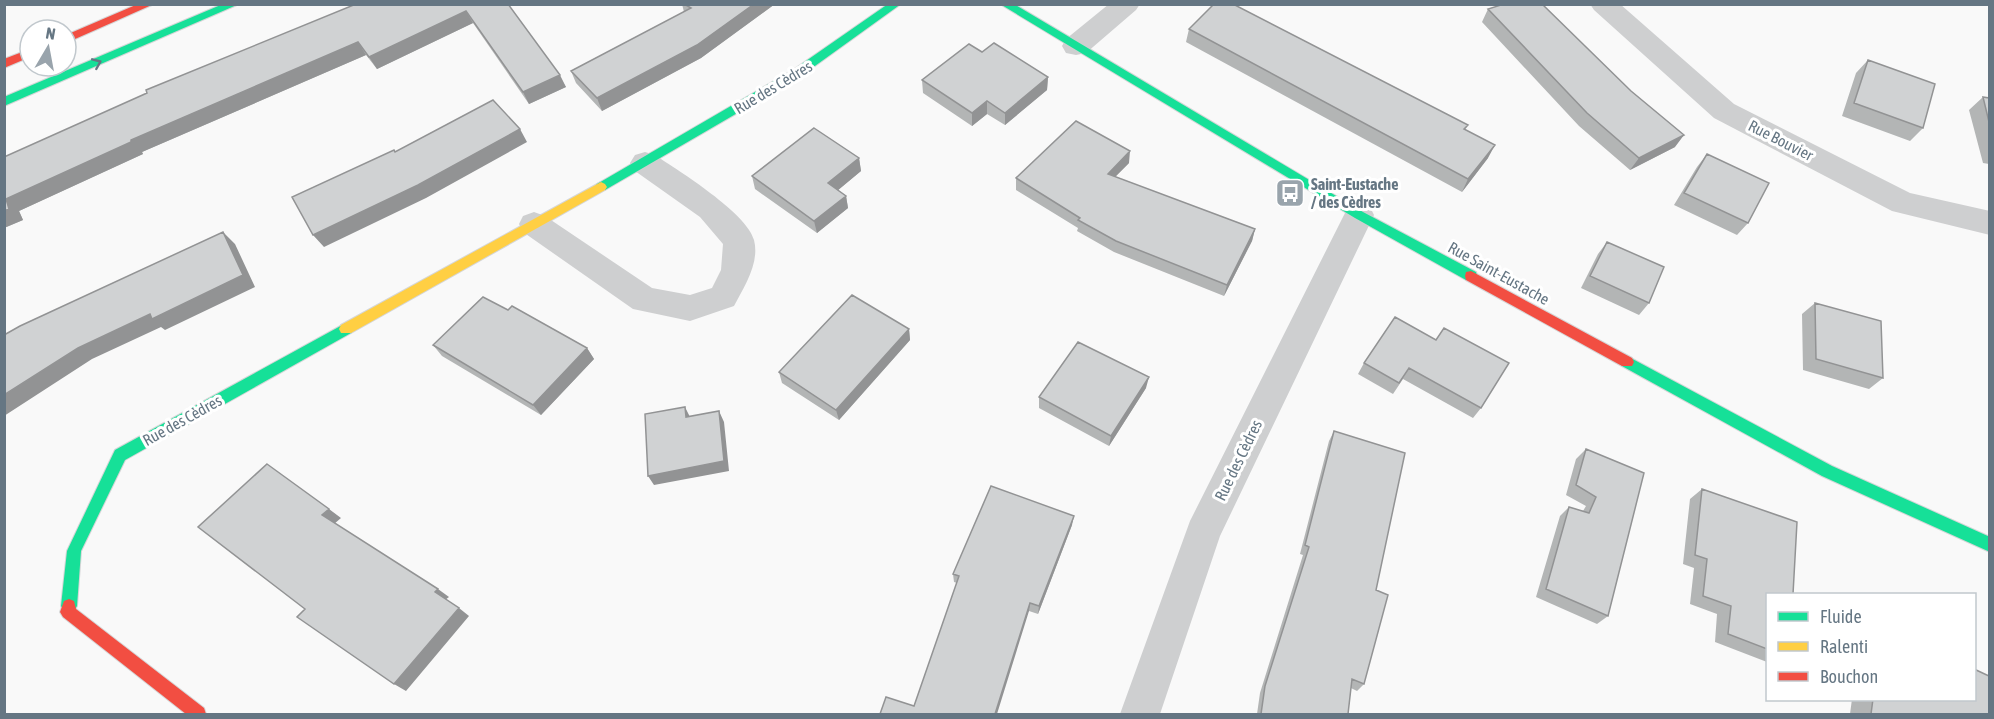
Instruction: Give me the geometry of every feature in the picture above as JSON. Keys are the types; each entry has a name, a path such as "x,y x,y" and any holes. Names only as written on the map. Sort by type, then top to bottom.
{"street":[{"path":"78,34 149,4"},
{"path":"4,102 234,4"},
{"name":"Rue des Cèdres","path":"198,714 68,612 74,551 120,455 645,163 797,73 896,4"},
{"name":"Rue Saint-Eustache","path":"1005,4 1359,215 1827,471 1989,545"},
{"path":"1076,46 1127,4"},
{"name":"Rue Bouvier","path":"1603,4 1724,111 1903,203 1989,223"},
{"path":"4,64 18,58"},
{"path":"534,224 645,300 690,308 723,297 737,271 739,241 711,209 645,163"},
{"name":"Rue des Cèdres","path":"1140,714 1203,533 1359,215"}],"building":[{"path":"356,4 508,4 560,75 523,92 466,11 369,57 358,42 131,140 131,142 6,199 9,209 4,211 4,157 147,93 146,90"},
{"path":"684,4 754,4 697,45 597,98 571,71 691,8"},
{"path":"1214,4 1233,4 1468,125 1464,129 1495,145 1468,179 1189,29"},
{"path":"1504,4 1542,4 1631,91 1684,135 1639,158 1587,113 1488,9"},
{"path":"994,43 1048,77 1005,113 987,101 972,113 922,80 969,44 982,52"},
{"path":"1868,60 1935,84 1923,128 1854,103"},
{"path":"1983,97 1989,98 1989,122"},
{"path":"493,100 520,129 418,185 313,235 292,197 394,150 395,152"},
{"path":"1076,121 1130,151 1108,174 1255,229 1227,285 1116,241 1078,220 1080,218 1016,178"},
{"path":"814,128 859,158 828,183 846,196 814,221 752,176"},
{"path":"1707,154 1769,183 1748,223 1684,193"},
{"path":"223,232 243,275 152,319 150,314 78,348 4,395 4,335"},
{"path":"1607,242 1664,267 1649,303 1590,276"},
{"path":"852,295 909,329 836,410 779,372"},
{"path":"483,297 508,310 512,306 587,348 533,405 433,345"},
{"path":"1815,303 1881,321 1883,378 1816,359"},
{"path":"1395,317 1436,340 1444,328 1509,363 1481,408 1409,368 1399,383 1364,363"},
{"path":"1078,342 1149,377 1111,436 1039,397"},
{"path":"685,407 686,417 719,411 724,461 648,476 645,414"},
{"path":"1334,431 1405,453 1376,590 1388,595 1364,684 1352,679 1348,714 1261,714 1265,686 1309,547 1305,545"},
{"path":"1586,449 1644,473 1608,616 1546,589 1569,507 1589,513 1596,497 1576,485"},
{"path":"267,464 329,509 322,515 438,589 435,592 459,608 394,684 297,617 305,609 198,527"},
{"path":"991,486 1074,516 1039,606 1030,603 995,714 880,714 886,697 914,706 959,576 953,574"},
{"path":"1702,489 1797,522 1793,593 1766,593 1766,649 1728,634 1731,606 1703,596 1707,559 1695,555"},
{"path":"1976,670 1989,676 1989,714 1871,714 1873,701 1976,701"}],"traffic: fast":[{"path":"4,102 234,4"},
{"path":"601,187 797,73 896,4"},
{"path":"1005,4 1359,215 1471,276"},
{"path":"69,606 74,551 120,455 346,329"},
{"path":"1627,362 1827,471 1990,545"}],"traffic: slow":[{"path":"346,329 601,187"}],"traffic: jam":[{"path":"78,34 149,4"},
{"path":"4,64 18,58"},
{"path":"1471,276 1627,362"},
{"path":"69,606 68,612 198,714"}],"place":[{"name":"Saint-Eustache / des Cèdres","path":"1290,193"}]}
